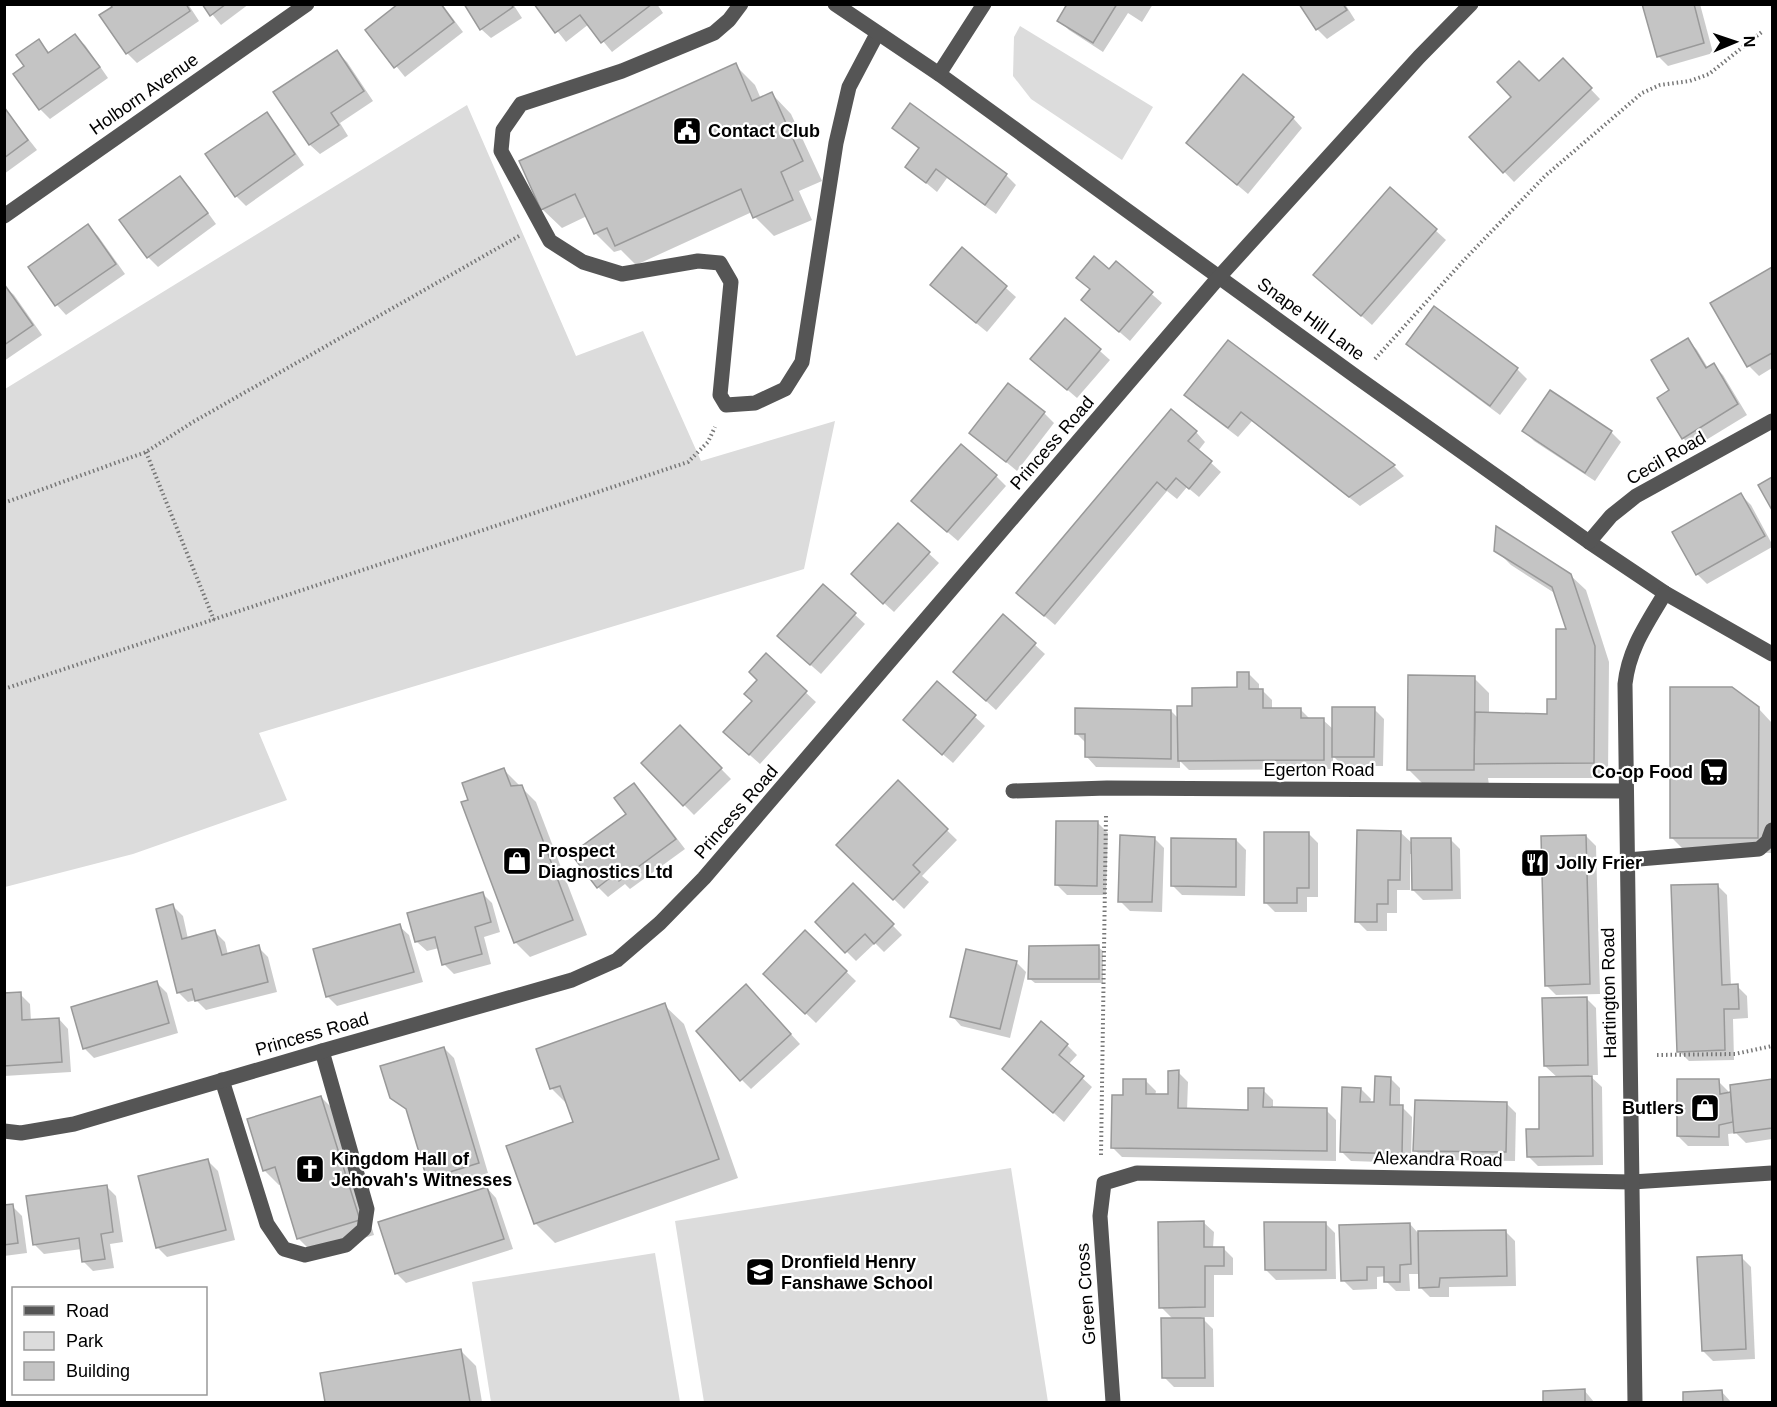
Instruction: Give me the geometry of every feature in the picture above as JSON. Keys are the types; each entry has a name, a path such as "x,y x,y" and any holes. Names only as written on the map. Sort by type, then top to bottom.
{"street":[{"name":"Holborn Avenue","path":"4,216 307,4"},
{"path":"741,4 729,20 714,33 622,71 521,104 503,130 501,151 550,241 583,262 622,274 698,261 720,263 731,282 720,395 726,405 755,403 785,389 801,362 836,143 849,87 877,34"},
{"name":"Snape Hill Lane","path":"835,4 939,75 1589,542 1665,593 1773,654"},
{"path":"939,75 984,4"},
{"name":"Princess Road","path":"4,1131 21,1133 74,1124 572,980 617,960 660,923 704,878 1219,277 1419,57 1471,4"},
{"name":"Cecil Road","path":"1589,542 1611,516 1636,496 1773,421"},
{"name":"Hartington Road","path":"1635,1402 1625,684 1627,664 1635,643 1665,593"},
{"name":"Egerton Road","path":"1012,791 1107,788 1625,791"},
{"path":"1627,860 1759,849 1768,841 1773,830"},
{"path":"222,1080 267,1224 284,1249 305,1255 346,1245 364,1229 367,1209 322,1051"},
{"name":"Alexandra Road","path":"1104,1183 1137,1173 1632,1182 1773,1173"},
{"name":"Green Cross","path":"1104,1183 1100,1216 1113,1402"}],"path":[{"path":"1358,378 1464,260 1554,169 1642,93 1660,85 1690,81 1709,74 1762,31"},
{"path":"4,503 146,452 203,417 540,225"},
{"path":"4,689 688,462 708,442 726,405"},
{"path":"146,452 214,620"},
{"path":"1104,1183 1101,1164 1107,788"},
{"path":"1629,1056 1735,1054 1773,1046"}],"green space":[{"path":"1020,26 1153,107 1122,160 1031,99 1013,76 1014,37"},
{"path":"467,105 576,356 643,331 701,461 835,421 804,569 259,733 287,800 133,854 5,887 5,389"},
{"path":"1011,1168 1048,1402 704,1402 675,1221"},
{"path":"655,1253 680,1402 491,1402 472,1282"}],"building":[{"path":"110,4 186,4 190,11 126,54 99,15 112,7"},
{"path":"202,4 226,4 210,16"},
{"path":"398,4 441,4 454,22 394,68 365,30"},
{"path":"464,4 511,4 513,7 480,30"},
{"path":"534,4 652,4 601,43 580,15 555,33"},
{"path":"1067,4 1117,4 1093,43 1057,21"},
{"path":"1299,4 1343,4 1347,10 1316,30"},
{"path":"1642,4 1694,4 1704,43 1657,57"},
{"path":"75,34 100,67 39,110 13,74 24,66 16,55 39,39 48,53"},
{"path":"337,50 364,91 331,113 339,125 309,145 273,92"},
{"path":"1563,58 1592,88 1503,173 1469,137 1511,97 1497,82 1519,61 1539,81"},
{"name":"Contact Club","path":"736,63 752,101 772,92 803,161 781,172 793,200 753,218 741,189 615,246 607,228 594,234 575,194 541,210 519,161"},
{"path":"1243,74 1294,117 1237,185 1186,143"},
{"path":"910,103 1007,174 985,205 936,169 926,183 905,167 919,148 892,128"},
{"path":"4,107 28,140 4,158"},
{"path":"267,112 295,154 235,197 205,154"},
{"path":"180,176 208,213 147,258 119,220"},
{"path":"1390,187 1437,229 1361,316 1313,275"},
{"path":"88,224 116,264 55,306 28,267"},
{"path":"962,247 1007,286 976,323 930,285"},
{"path":"1094,256 1109,269 1116,261 1153,292 1119,332 1081,300 1090,289 1076,278"},
{"path":"1772,267 1772,353 1747,367 1710,303"},
{"path":"4,284 33,325 4,345"},
{"path":"1434,306 1518,368 1490,406 1406,344"},
{"path":"1065,318 1101,349 1067,390 1030,359"},
{"path":"1688,338 1706,368 1714,363 1738,404 1682,439 1657,398 1669,390 1651,360"},
{"path":"1228,340 1395,465 1349,497 1241,412 1228,428 1184,395"},
{"path":"1008,383 1045,412 1006,462 969,433"},
{"path":"1550,390 1612,431 1585,473 1522,431"},
{"path":"1171,409 1197,431 1188,441 1212,461 1189,489 1176,478 1166,490 1157,482 1044,616 1016,593"},
{"path":"961,444 997,475 947,532 911,501"},
{"path":"1772,477 1772,510 1758,485"},
{"path":"1741,493 1765,536 1696,575 1672,532"},
{"path":"898,523 930,552 883,604 851,574"},
{"path":"1496,526 1571,574 1595,646 1594,763 1474,764 1475,712 1547,714 1547,699 1556,699 1556,629 1566,629 1552,587 1494,551"},
{"path":"823,584 856,613 810,665 777,636"},
{"path":"1003,614 1036,643 986,701 953,672"},
{"path":"766,653 807,691 749,755 723,732 752,701 744,694 757,680 749,672"},
{"path":"1237,672 1249,672 1249,689 1263,689 1263,708 1301,708 1301,718 1324,718 1324,760 1178,761 1177,706 1192,706 1192,688 1237,687"},
{"path":"1408,675 1475,676 1474,770 1407,770"},
{"path":"937,681 976,715 942,755 903,720"},
{"name":"Co-op Food","path":"1670,687 1732,687 1759,707 1758,838 1670,838"},
{"path":"1332,707 1375,707 1374,757 1332,757"},
{"path":"1075,708 1171,710 1171,759 1085,757 1085,734 1075,734"},
{"path":"680,725 722,768 683,806 641,763"},
{"name":"Prospect Diagnostics Ltd","path":"504,768 511,786 522,785 573,920 514,943 461,802 468,800 462,783"},
{"path":"898,780 948,829 913,865 920,872 893,900 836,845"},
{"path":"634,783 676,839 619,881 615,874 597,888 571,854 626,814 614,798"},
{"path":"1056,821 1098,821 1097,886 1055,885"},
{"path":"1357,830 1401,831 1400,880 1388,880 1388,904 1377,904 1377,922 1355,922"},
{"path":"1264,832 1309,832 1309,888 1297,888 1297,903 1264,903"},
{"path":"1120,835 1155,837 1152,902 1118,902"},
{"path":"1586,835 1590,984 1545,986 1541,836"},
{"path":"1171,838 1236,839 1236,887 1171,886"},
{"path":"1411,838 1451,838 1452,890 1412,890"},
{"path":"853,883 894,924 874,944 865,934 845,953 815,922"},
{"path":"1718,884 1722,985 1738,984 1739,1009 1724,1009 1725,1050 1677,1052 1671,885"},
{"path":"483,892 491,922 475,927 482,954 442,965 435,937 415,942 407,913"},
{"path":"173,904 182,939 215,930 222,955 259,945 268,982 195,1001 192,989 177,993 156,909"},
{"path":"400,924 414,972 326,997 313,949"},
{"path":"805,930 847,971 805,1014 763,974"},
{"path":"1099,945 1099,979 1028,979 1029,946"},
{"path":"966,949 1017,961 1000,1029 950,1017"},
{"path":"157,981 169,1023 83,1049 71,1007"},
{"path":"746,984 791,1034 740,1081 696,1031"},
{"path":"21,992 22,1020 59,1018 62,1062 4,1066 4,993"},
{"path":"1587,997 1588,1065 1544,1066 1542,998"},
{"path":"665,1003 719,1159 534,1224 506,1146 573,1122 560,1086 550,1089 536,1049"},
{"path":"1041,1021 1068,1044 1059,1055 1084,1076 1053,1113 1002,1069"},
{"path":"444,1047 479,1163 427,1179 406,1109 390,1098 380,1066"},
{"path":"1179,1070 1178,1108 1248,1110 1248,1088 1264,1088 1263,1107 1327,1108 1327,1151 1111,1148 1112,1095 1123,1095 1123,1079 1146,1079 1146,1094 1168,1094 1168,1071"},
{"path":"1375,1076 1391,1077 1390,1105 1403,1105 1402,1154 1340,1152 1342,1087 1361,1088 1360,1102 1374,1102"},
{"path":"1592,1076 1593,1156 1527,1157 1526,1129 1539,1129 1539,1077"},
{"name":"Butlers","path":"1677,1079 1719,1079 1720,1094 1731,1092 1733,1122 1719,1125 1719,1137 1677,1136"},
{"path":"1772,1079 1772,1128 1734,1133 1730,1085"},
{"name":"Kingdom Hall of Jehovah's Witnesses","path":"321,1096 360,1220 297,1239 275,1167 263,1171 247,1119"},
{"path":"1415,1100 1507,1102 1506,1152 1413,1151"},
{"path":"208,1159 226,1230 156,1248 138,1176"},
{"path":"107,1185 113,1232 101,1234 105,1259 82,1262 79,1238 33,1245 26,1196"},
{"path":"487,1187 504,1239 395,1274 378,1222"},
{"path":"13,1204 18,1243 4,1245 4,1205"},
{"path":"1204,1221 1204,1247 1224,1247 1224,1266 1205,1266 1205,1307 1159,1308 1158,1222"},
{"path":"1264,1222 1326,1222 1326,1270 1265,1270"},
{"path":"1410,1223 1411,1264 1400,1265 1400,1282 1384,1282 1384,1267 1367,1267 1367,1280 1341,1281 1339,1225"},
{"path":"1506,1230 1507,1276 1440,1278 1439,1287 1419,1288 1418,1231"},
{"path":"1742,1255 1746,1349 1702,1351 1697,1257"},
{"path":"1161,1318 1204,1318 1205,1378 1162,1378"},
{"path":"461,1349 470,1402 325,1402 320,1373"},
{"path":"1585,1389 1585,1402 1543,1402 1543,1391"},
{"path":"1722,1390 1723,1402 1683,1402 1683,1392"}],"place":[{"name":"Contact Club","path":"687,131"},
{"name":"Co-op Food","path":"1714,772"},
{"name":"Prospect Diagnostics Ltd","path":"517,861"},
{"name":"Jolly Frier","path":"1535,863"},
{"name":"Butlers","path":"1705,1108"},
{"name":"Kingdom Hall of Jehovah's Witnesses","path":"310,1169"},
{"name":"Dronfield Henry Fanshawe School","path":"760,1272"}]}
